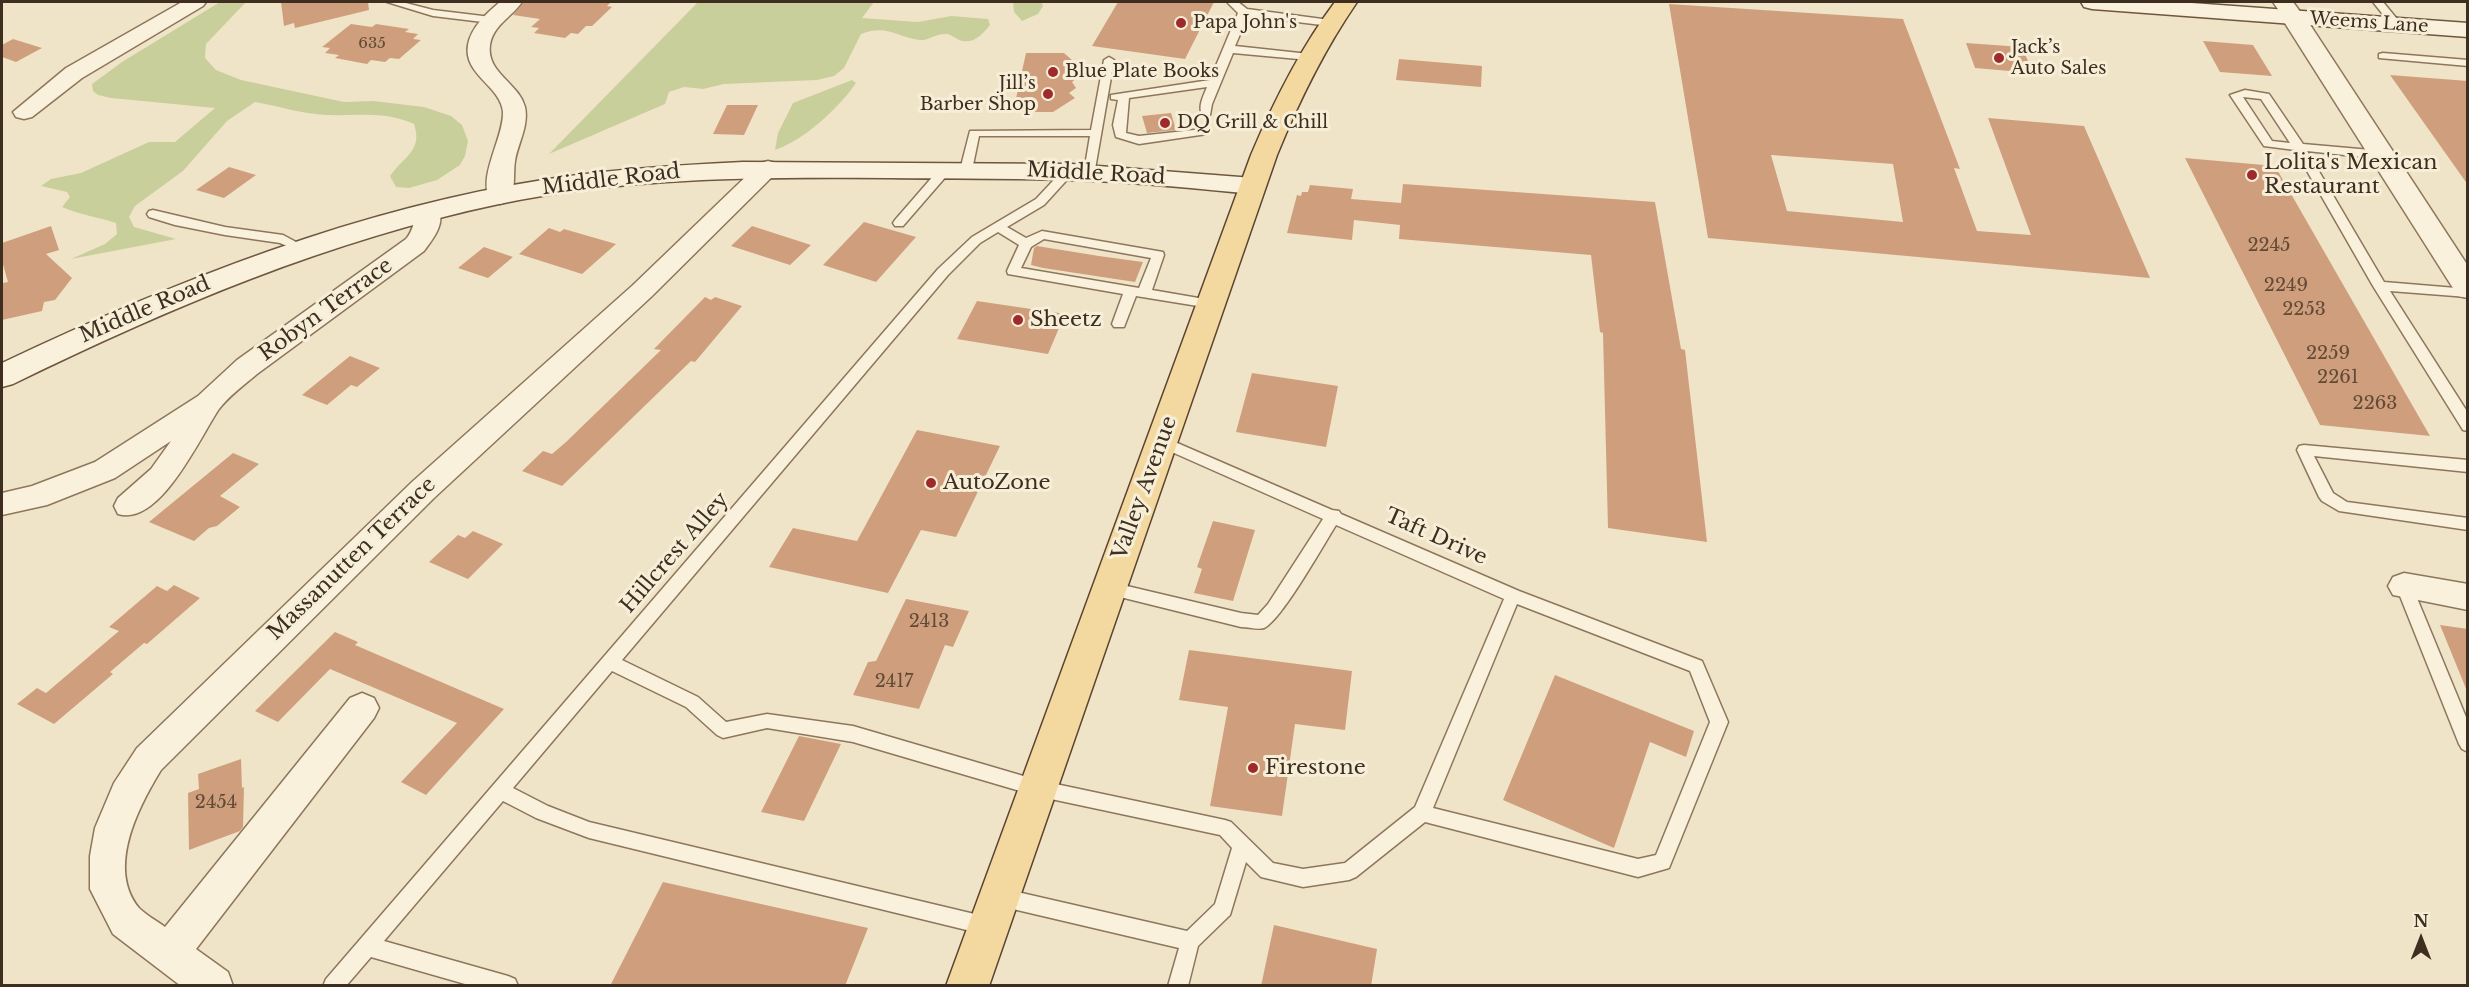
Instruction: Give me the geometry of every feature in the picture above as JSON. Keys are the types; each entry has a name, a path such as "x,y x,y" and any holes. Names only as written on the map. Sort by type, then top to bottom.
{"main road":[{"name":"Valley Avenue","path":"967,986 1253,186 1284,107 1309,57 1346,2"},
{"name":"Weems Lane","path":"2092,2 2288,9 2397,25 2468,30"},
{"path":"2288,9 2468,291"},
{"name":"Middle Road","path":"2,376 142,309 240,270 303,249 428,213 500,196 609,178 707,170 768,168 956,170 1080,172 1253,186"}],"street":[{"path":"24,112 74,73 196,2"},
{"path":"500,196 500,175 515,119 509,94 492,80 481,63 477,50 483,32 491,20 512,2"},
{"name":"Massanutten Terrace","path":"214,986 126,921 109,889 108,856 113,828 127,794 149,759 415,498 642,291 768,168"},
{"name":"Robyn Terrace","path":"2,504 36,497 105,470 210,400 247,367 415,245 425,233 428,213"},
{"name":"Robyn Terrace","path":"129,506 166,470 210,400"},
{"path":"2404,586 2468,597"},
{"path":"168,954 362,708"}],"lane":[{"path":"392,2 433,13 491,20"},
{"path":"1232,2 1244,12 1330,23"},
{"path":"2378,2 2397,25"},
{"path":"1206,113 1206,104 1244,12"},
{"path":"1229,49 1309,57"},
{"path":"2383,56 2468,63"},
{"path":"1080,172 1097,133 1109,60"},
{"path":"1103,99 1215,83"},
{"path":"2382,155 2299,147 2268,144 2236,95 2245,93 2265,96 2299,147 2379,286 2468,426"},
{"path":"1124,96 1118,129 1120,135 1139,140 1203,132"},
{"path":"899,223 956,170 974,133 1097,133"},
{"name":"Hillcrest Alley","path":"333,986 943,272 976,240 1040,202 1080,172"},
{"path":"153,214 225,231 283,239 303,249"},
{"path":"997,226 1026,244"},
{"path":"1119,324 1138,292 1158,255 1126,254 1078,247 1042,235 1026,244 1013,271 1064,275 1114,283 1138,292 1210,304"},
{"path":"2379,286 2468,291"},
{"name":"Taft Drive","path":"1161,441 1334,515 1513,596 1696,666 1719,722 1662,862 1638,868 1422,813"},
{"path":"2468,466 2304,450 2326,497 2344,507 2468,524"},
{"path":"1110,588 1241,620 1261,622 1274,609 1334,515"},
{"path":"2404,586 2468,744"},
{"path":"609,662 692,702 723,730 766,721 853,734 1037,788 1225,828 1268,871 1303,878 1349,871 1422,813 1513,596"},
{"path":"500,790 542,812 589,830 993,911 1190,941"},
{"path":"1178,986 1190,941 1223,909 1242,845"},
{"path":"367,946 508,986"}],"green space":[{"path":"220,2 246,2 206,44 205,58 216,70 241,80 344,102 373,101 424,107 451,116 462,125 468,141 465,156 460,165 437,180 409,188 396,187 390,176 414,147 416,133 414,124 392,117 326,115 299,112 255,102 227,121 183,171 135,206 129,217 134,227 176,239 71,259 105,244 117,234 116,223 62,207 70,197 67,192 41,186 51,179 81,173 149,142 175,142 215,108 111,98 98,95 93,91 92,84 122,62"},
{"path":"698,2 874,2 862,18 918,22 951,16 988,19 990,25 980,35 969,41 959,40 947,34 920,40 885,31 870,31 861,34 844,68 834,76 817,80 724,84 703,89 684,87 669,92 665,104 549,154"},
{"path":"1013,2 1041,2 1043,6 1038,14 1022,21 1014,12"},
{"path":"852,80 856,83 830,113 797,139 775,150 778,133 793,103"}],"building":[{"path":"281,2 368,2 369,10 295,28 294,23 284,26"},
{"path":"524,2 611,2 607,6 612,7 592,26 586,26 578,34 571,33 565,38 534,33 539,28 531,27 540,19 513,15"},
{"path":"1118,2 1214,2 1185,59 1092,46"},
{"path":"1669,4 1903,19 1960,169 1954,168 1977,231 2031,235 1988,118 2084,126 2150,278 1708,238","holes":["1771,155 1893,164 1903,222 1787,211"]},
{"path":"351,24 372,27 376,24 409,29 405,32 418,34 413,39 421,40 399,59 390,58 385,62 371,60 367,64 335,58 339,55 325,53 330,48 322,47"},
{"path":"13,39 42,48 16,62 2,57 2,45"},
{"path":"2203,41 2253,45 2272,76 2220,72"},
{"name":"Jack’s Auto Sales","path":"1966,43 2022,47 2033,73 1975,68"},
{"path":"1026,53 1064,53 1080,67 1073,71 1078,77 1072,82 1076,88 1069,93 1075,98 1053,112 1013,112"},
{"path":"1399,59 1482,66 1481,87 1396,80"},
{"path":"2390,75 2468,81 2468,185"},
{"path":"727,105 758,105 744,135 713,134"},
{"path":"1171,113 1176,130 1147,133 1142,116"},
{"path":"2185,158 2275,166 2430,436 2320,425"},
{"path":"229,167 256,175 224,198 196,190"},
{"path":"1403,184 1655,202 1681,349 1685,350 1707,542 1608,528 1603,333 1600,332 1591,255 1399,239 1400,225 1354,220 1352,240 1287,233 1297,195 1301,196 1302,192 1308,192 1310,185 1353,189 1351,199 1401,203"},
{"path":"864,222 916,237 876,282 823,265"},
{"path":"51,226 59,250 46,254 72,278 55,300 44,302 42,311 2,320 2,283 8,282 2,261 2,243"},
{"path":"752,226 811,245 790,265 731,246"},
{"path":"549,228 560,232 564,229 616,244 582,274 519,254"},
{"name":"Sheetz","path":"1037,246 1143,262 1135,282 1031,265 1034,248"},
{"path":"484,247 513,257 488,278 458,268"},
{"path":"705,297 711,300 715,297 742,306 695,362 691,361 562,486 522,471 543,451 552,454 566,442 661,350 654,349"},
{"name":"Sheetz","path":"977,301 1065,314 1048,354 957,339"},
{"path":"350,356 380,368 357,387 351,385 327,405 302,395"},
{"path":"1252,373 1338,386 1326,447 1236,432"},
{"path":"917,430 1000,446 956,537 921,530 888,593 769,567 793,528 857,541"},
{"path":"233,453 259,464 220,496 240,507 217,526 209,528 194,541 149,522"},
{"path":"1213,521 1255,530 1233,601 1194,593 1202,569 1197,567"},
{"path":"473,531 503,544 468,579 429,562 458,535 465,538"},
{"path":"174,585 200,598 147,644 144,643 110,672 113,674 54,724 17,704 37,688 46,693 119,631 109,627 157,586 167,591"},
{"path":"906,599 969,611 953,647 945,645 919,709 853,695 868,662 876,661"},
{"path":"2440,625 2468,629 2468,691 2467,691"},
{"path":"335,632 358,642 355,645 504,709 426,795 401,782 457,723 330,669 278,722 255,711"},
{"name":"Firestone","path":"1189,650 1352,671 1345,730 1295,724 1282,816 1210,806 1228,707 1179,700"},
{"path":"1555,675 1694,731 1686,757 1650,742 1614,848 1503,800"},
{"path":"799,736 841,744 804,821 761,812"},
{"path":"241,759 242,788 244,787 243,827 240,831 189,850 188,793 199,789 198,774"},
{"path":"663,882 868,928 845,986 610,986"},
{"path":"1274,925 1377,949 1371,986 1261,986"}],"place":[{"name":"Papa John's","path":"1181,23"},
{"name":"Jack’s Auto Sales","path":"1999,58"},
{"name":"Blue Plate Books","path":"1053,72"},
{"name":"Jill’s Barber Shop","path":"1048,94"},
{"name":"DQ Grill & Chill","path":"1165,123"},
{"name":"Lolita's Mexican Restaurant","path":"2252,175"},
{"name":"Sheetz","path":"1018,320"},
{"name":"AutoZone","path":"931,483"},
{"name":"Firestone","path":"1253,768"}]}
